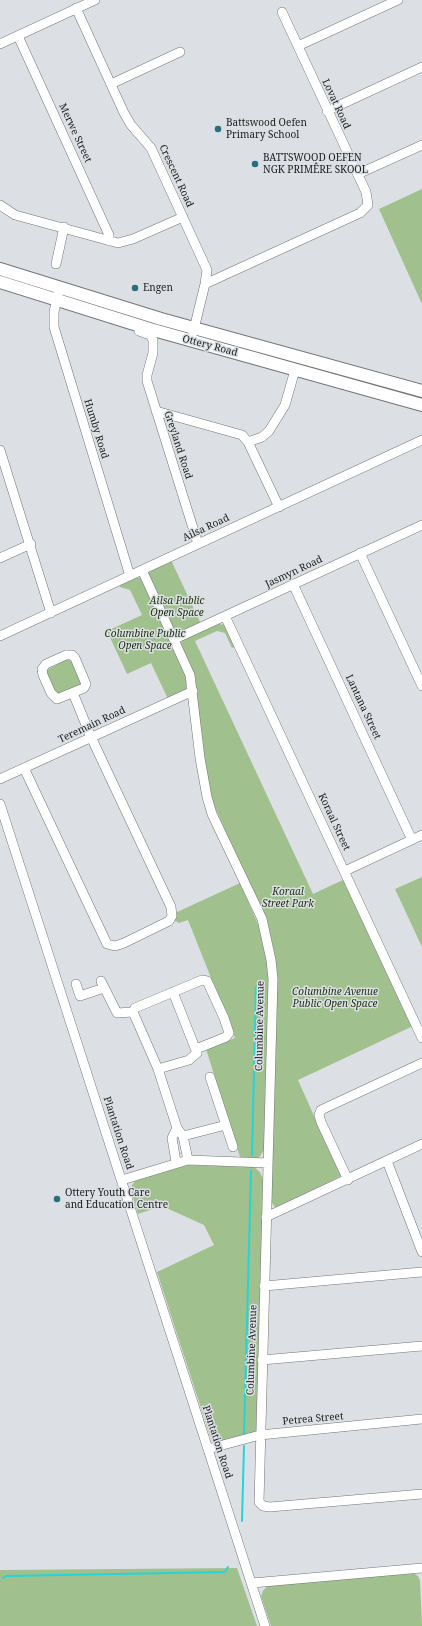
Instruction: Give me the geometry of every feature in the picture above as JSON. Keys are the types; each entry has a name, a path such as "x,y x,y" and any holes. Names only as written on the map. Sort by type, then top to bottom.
{"main road":[{"name":"Ottery Road","path":"0,269 119,320 422,405"},
{"name":"Ottery Road","path":"0,282 58,294 194,328 422,391"}],"street":[{"path":"0,44 95,0"},
{"path":"298,46 398,0"},
{"name":"Crescent Road","path":"76,8 131,125 148,142 206,270 205,284 191,341"},
{"name":"Lovat Road","path":"205,284 360,213 368,205 368,197 358,174 327,111 282,12"},
{"name":"Merwe Street","path":"18,36 109,235 109,241"},
{"path":"111,84 180,52"},
{"path":"327,111 422,67"},
{"path":"358,174 422,145"},
{"path":"0,205 15,215 64,227 109,241 125,242 182,217"},
{"path":"56,264 64,227"},
{"name":"Humby Road","path":"58,294 54,327 130,576"},
{"path":"119,320 151,336 153,353"},
{"path":"153,353 161,341 175,336"},
{"name":"Greyland Road","path":"153,353 147,379 198,544"},
{"path":"248,442 262,437 269,431 285,404 295,370"},
{"path":"156,411 245,437 279,507"},
{"name":"Ailsa Road","path":"0,636 422,440"},
{"path":"0,450 4,476 31,544 51,613"},
{"name":"Jasmyn Road","path":"175,639 422,525"},
{"path":"0,558 31,544"},
{"path":"360,553 422,686"},
{"name":"Columbine Avenue","path":"142,570 175,639 190,675 200,758 207,797 212,814 262,919 269,946 273,980 259,1499 262,1506 270,1507 422,1494"},
{"name":"Lantana Street","path":"293,584 412,840"},
{"name":"Koraal Street","path":"225,616 422,1038"},
{"path":"66,655 74,656 86,684 84,688 73,693 60,699 55,698 43,675 42,670 44,666 66,655"},
{"name":"Teremain Road","path":"0,779 193,691"},
{"path":"24,768 100,933 109,946 124,943 167,923 172,916 168,900 73,693"},
{"name":"Plantation Road","path":"0,804 265,1626"},
{"path":"345,871 422,835"},
{"path":"133,1012 137,1006 206,980 209,983 229,1029 228,1036 196,1049"},
{"path":"76,984 80,996 102,985 117,1013 133,1012"},
{"path":"158,1069 194,1057 197,1053 173,992"},
{"path":"133,1012 158,1069 177,1128 184,1136 188,1160"},
{"path":"348,1180 321,1122 319,1115 321,1110 422,1063"},
{"path":"210,1077 233,1147"},
{"path":"184,1136 226,1125"},
{"path":"176,1162 172,1138 177,1128"},
{"path":"266,1217 348,1180 422,1144"},
{"path":"122,1180 176,1162 188,1160 268,1163"},
{"path":"387,1161 422,1252"},
{"path":"264,1286 422,1272"},
{"path":"262,1360 422,1346"},
{"name":"Petrea Street","path":"208,1449 260,1435 422,1419"},
{"path":"252,1583 422,1570"}],"green space":[{"path":"422,189 422,304 379,209"},
{"name":"Ailsa Public Open Space","path":"171,560 201,624 179,634 175,632 148,575 150,571"},
{"name":"Columbine Public Open Space","path":"136,577 141,578 187,677 186,689 168,699 151,663 127,674 107,631 142,615 130,590 120,587 119,584"},
{"name":"Columbine Avenue Public Open Space","path":"219,624 225,625 236,646 232,648 225,633 217,631 195,641 313,894 345,879 413,1026 298,1080 341,1176 276,1208 271,1202 274,951 268,926 210,796 202,746 195,676 181,644 182,640"},
{"path":"69,658 74,661 82,686 57,696 45,671"},
{"path":"422,877 422,947 395,889"},
{"name":"Columbine Avenue Public Open Space","path":"240,883 260,929 266,952 269,986 264,1150 258,1159 241,1160 206,1049 235,1038 188,920 179,923 174,920 175,913"},
{"path":"188,1165 254,1167 260,1172 263,1180 257,1430 256,1432 219,1442 210,1436 157,1272 214,1245 204,1225 162,1206 138,1214 131,1190 135,1181"},
{"path":"237,1568 257,1626 0,1626 0,1570"},
{"path":"413,1573 418,1576 420,1581 422,1626 271,1626 261,1596 267,1586"}],"waterway":[{"path":"252,1155 256,987"},
{"path":"244,1434 251,1171"},
{"path":"242,1521 244,1446"},
{"path":"3,1578 6,1576 225,1572 228,1567"}],"place":[{"name":"Battswood Oefen Primary School","path":"218,129"},
{"name":"BATTSWOOD OEFEN NGK PRIMÊRE SKOOL","path":"255,164"},
{"name":"Engen","path":"135,288"},
{"name":"Ottery Youth Care and Education Centre","path":"57,1199"}],"park label":[{"name":"Koraal Street Park","path":"288,898"}]}
